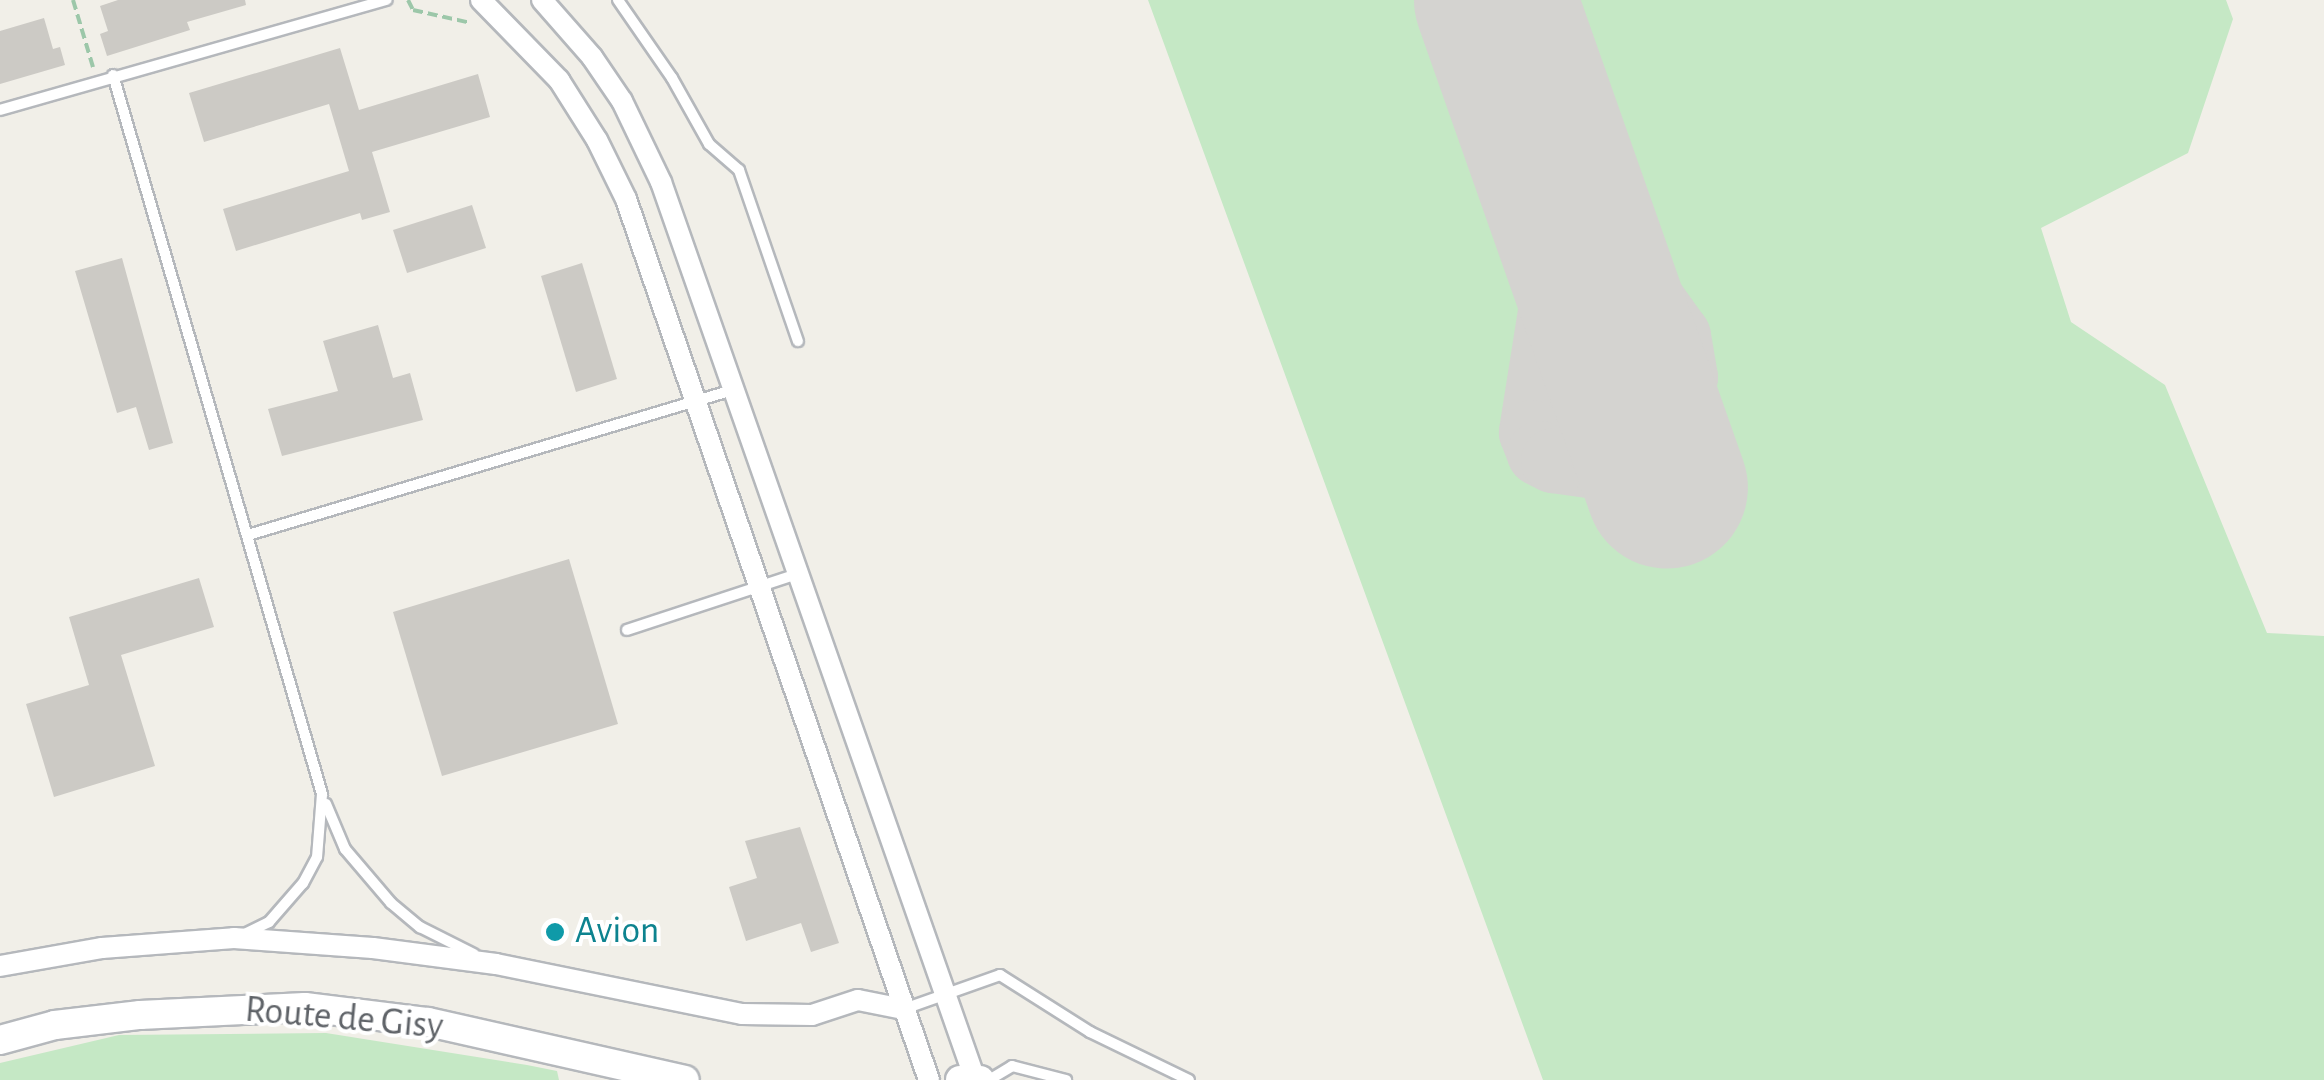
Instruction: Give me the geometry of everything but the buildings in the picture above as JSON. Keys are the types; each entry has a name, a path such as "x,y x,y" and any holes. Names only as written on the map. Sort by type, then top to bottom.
{"street":[{"path":"481,0 559,80 597,140 626,199 699,402 928,1080"},
{"path":"542,0 622,101 662,182 978,1079 960,1080"},
{"path":"0,966 102,948 234,938 496,964 742,1014 812,1015 858,1000 904,1009"},
{"name":"Route de Gisy","path":"0,1040 56,1025 140,1014 305,1008 498,1035 685,1080"}],"lane":[{"path":"0,110 112,75 387,0"},
{"path":"618,0 672,78 709,144 739,170 798,341"},
{"path":"112,75 248,535 282,667 322,794 345,849 391,903 420,926 496,964"},
{"path":"248,535 737,389"},
{"path":"627,630 798,574"},
{"path":"234,938 269,922 303,884 317,857 322,794"},
{"path":"904,1009 1000,974 1090,1032 1189,1080"},
{"path":"989,1080 1012,1066 1066,1080"}],"path":[{"path":"73,0 97,80"},
{"path":"408,0 413,10 488,27"}],"green space":[{"path":"1148,0 2226,0 2233,19 2188,153 2041,228 2071,322 2165,385 2267,633 2324,636 2324,1080 1543,1080"},
{"path":"326,1033 557,1071 559,1080 0,1080 0,1063 119,1035"}],"taxiway":[{"path":"1567,204 1531,432 1539,453 1553,460 1603,467 1629,460 1668,426 1685,377 1678,336 1650,297 1628,285 1591,274"}],"runway":[{"path":"1495,0 1667,488"}],"place":[{"name":"Avion","path":"555,932"}]}
